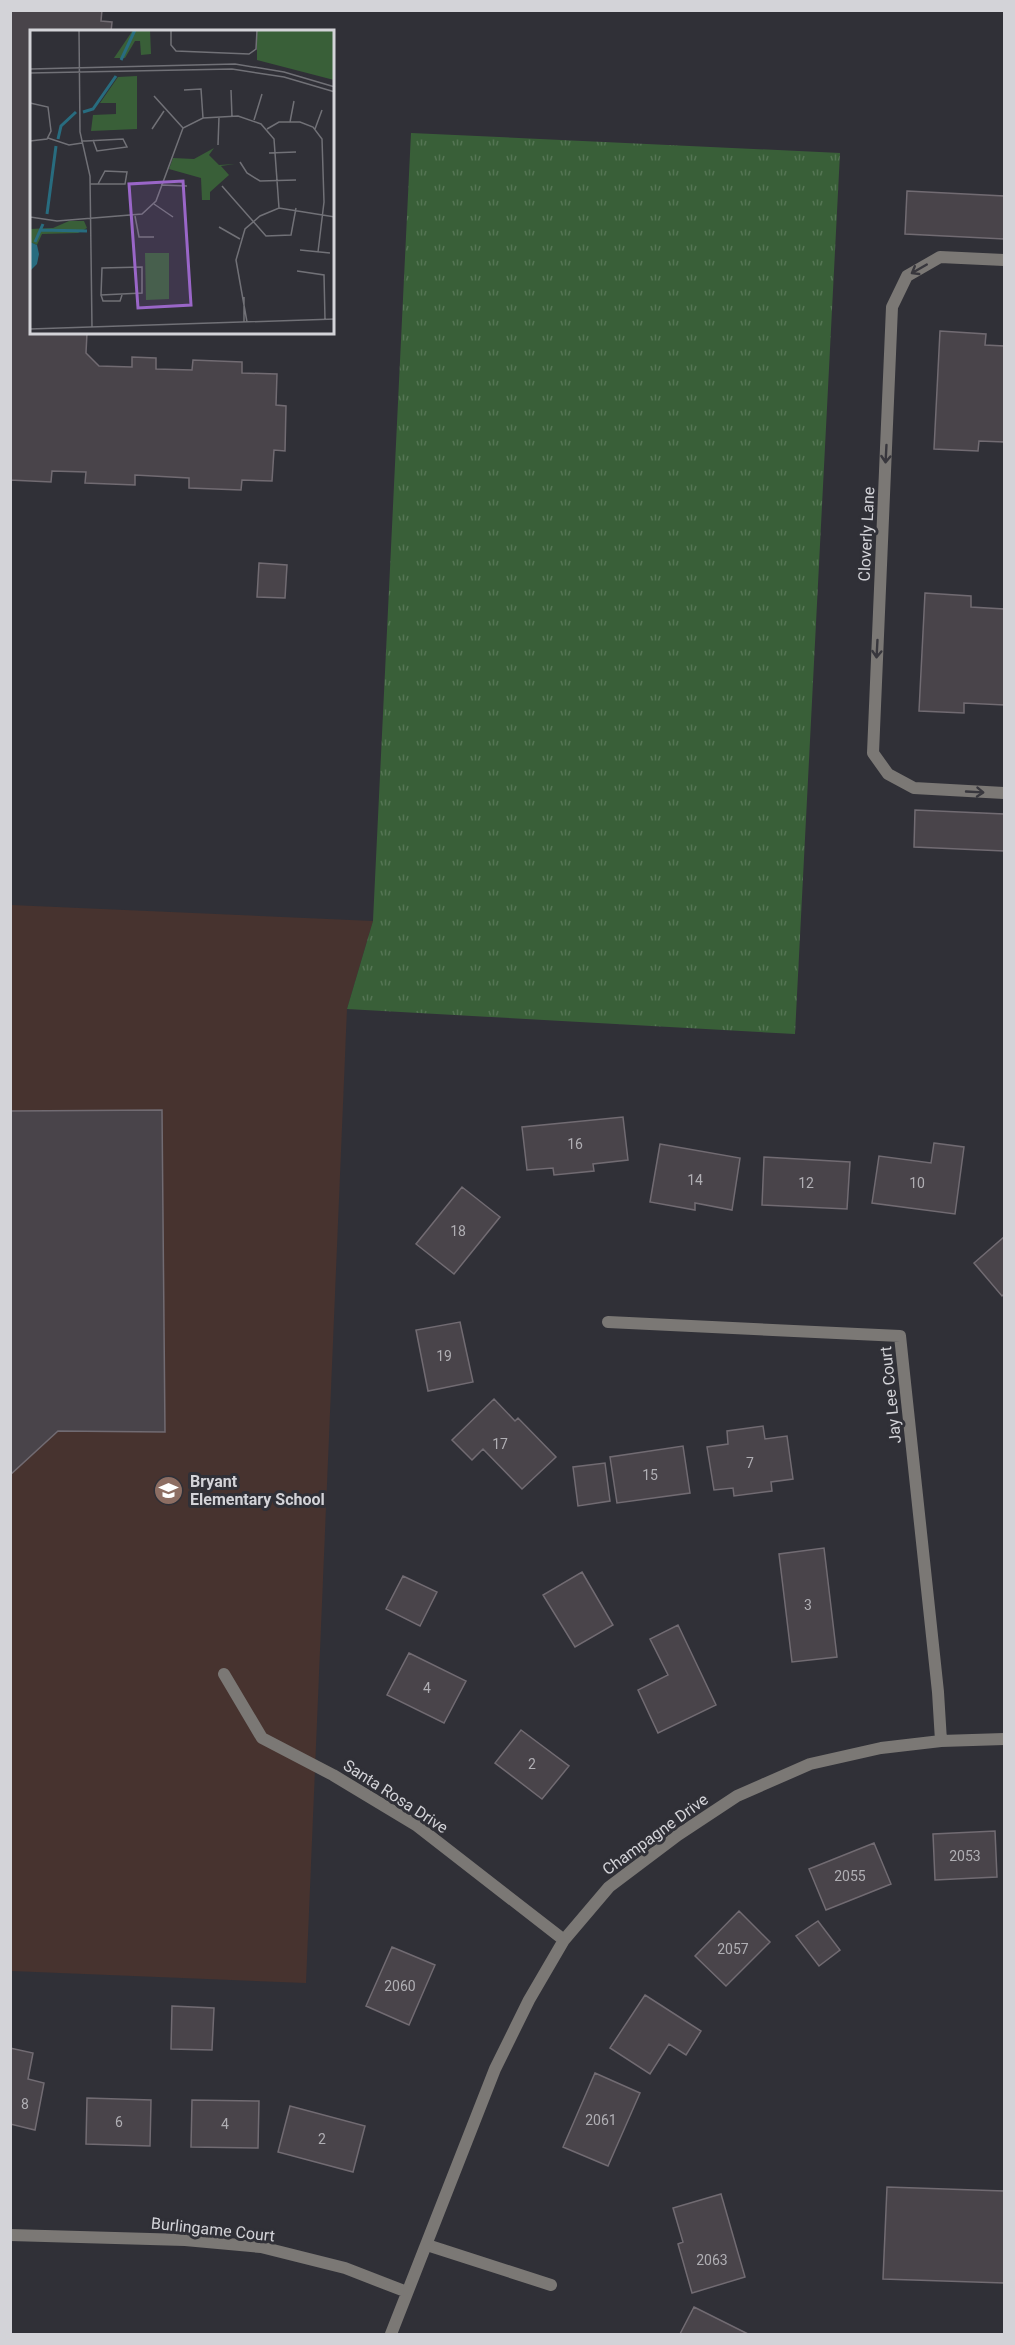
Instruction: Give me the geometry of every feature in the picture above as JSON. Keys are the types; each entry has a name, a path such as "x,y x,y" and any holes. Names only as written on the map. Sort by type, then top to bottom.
{"street":[{"name":"Cloverly Lane","path":"1005,260 940,257 907,276 892,307 873,753 888,774 914,788 1005,793"},
{"name":"Jay Lee Court","path":"608,1322 900,1336 938,1692 941,1741"},
{"name":"Santa Rosa Drive","path":"224,1674 262,1738 333,1774 416,1825 564,1940"},
{"name":"Champagne Drive","path":"391,2334 495,2069 529,2000 564,1940 609,1887 678,1834 737,1796 810,1764 881,1748 941,1741 1005,1739"},
{"name":"Burlingame Court","path":"10,2235 185,2240 261,2247 345,2268 407,2292"},
{"path":"427,2245 551,2285"}],"shaded area":[{"name":"Bryant Elementary School","path":"11,905 373,921 347,1009 306,1983 11,1971"}],"green space":[{"path":"411,133 840,153 795,1034 347,1009 373,921"}],"building":[{"path":"10,10 102,10 101,21 112,22 111,30 30,30 30,334 87,334 86,353 99,366 132,367 132,357 156,358 156,369 192,370 193,360 242,362 242,373 277,374 276,405 286,406 285,451 274,450 272,481 242,480 241,490 189,488 189,478 135,475 135,485 85,483 86,472 52,471 51,482 10,480"},
{"path":"907,191 1004,196 1004,239 905,234"},
{"path":"940,331 986,334 985,345 1004,346 1004,442 979,441 978,451 934,449"},
{"path":"259,563 287,565 285,598 257,597"},
{"path":"925,593 971,596 971,607 1004,609 1004,705 964,703 964,713 919,711"},
{"path":"915,810 1004,814 1004,851 914,847"},
{"path":"162,1110 165,1432 58,1431 10,1475 10,1111"},
{"path":"623,1117 628,1160 593,1164 594,1171 554,1175 553,1168 527,1170 522,1127"},
{"path":"934,1143 964,1147 955,1214 872,1203 879,1156 931,1163"},
{"path":"660,1144 740,1158 732,1210 695,1203 695,1210 650,1202"},
{"path":"764,1157 850,1162 847,1209 762,1205"},
{"path":"462,1187 500,1217 454,1274 416,1244"},
{"path":"1004,1237 1004,1294 1002,1296 974,1263"},
{"path":"460,1322 473,1382 428,1391 416,1330"},
{"path":"494,1399 515,1421 518,1418 556,1457 522,1489 483,1449 472,1460 452,1440"},
{"path":"763,1426 765,1439 787,1436 793,1479 771,1482 772,1491 734,1496 733,1488 714,1490 707,1447 728,1444 727,1431"},
{"path":"683,1446 690,1493 617,1503 610,1457"},
{"path":"605,1463 610,1501 578,1506 573,1467"},
{"path":"824,1548 837,1657 792,1662 779,1554"},
{"path":"582,1572 613,1625 575,1647 543,1595"},
{"path":"403,1576 437,1592 420,1626 386,1609"},
{"path":"678,1625 716,1705 658,1733 638,1690 668,1675 650,1639"},
{"path":"409,1653 466,1681 444,1723 387,1695"},
{"path":"521,1730 569,1766 542,1799 495,1763"},
{"path":"995,1831 997,1877 935,1880 933,1834"},
{"path":"874,1843 891,1884 826,1910 809,1869"},
{"path":"739,1911 770,1942 726,1986 695,1956"},
{"path":"818,1921 840,1950 819,1966 796,1936"},
{"path":"392,1947 435,1965 409,2025 366,2006"},
{"path":"645,1995 701,2031 686,2055 669,2044 650,2074 610,2048"},
{"path":"172,2006 214,2008 212,2050 171,2049"},
{"path":"10,2048 33,2053 28,2079 44,2083 35,2130 10,2124"},
{"path":"595,2073 640,2093 608,2166 563,2147"},
{"path":"87,2098 151,2100 150,2146 86,2144"},
{"path":"192,2100 259,2101 258,2148 191,2147"},
{"path":"290,2106 365,2126 353,2172 278,2152"},
{"path":"887,2187 1004,2191 1004,2283 883,2279"},
{"path":"721,2194 745,2277 692,2293 678,2244 683,2242 673,2208"},
{"path":"694,2307 748,2334 680,2334"}],"place":[{"name":"Bryant Elementary School","path":"169,1490"}]}
